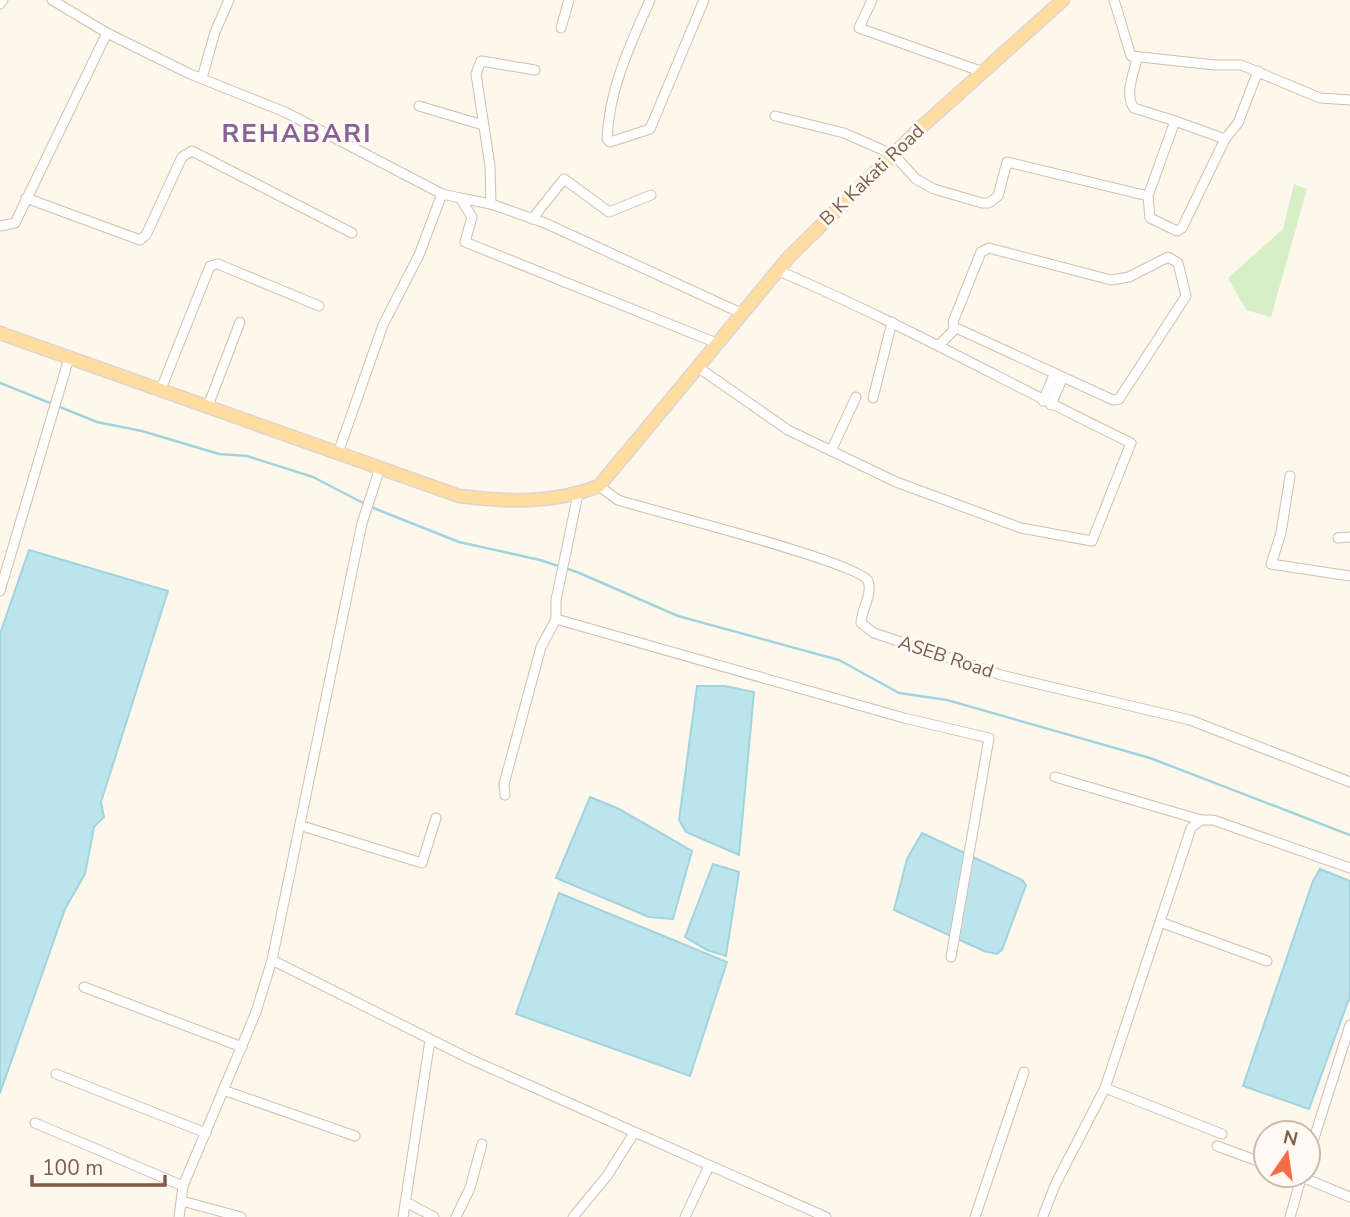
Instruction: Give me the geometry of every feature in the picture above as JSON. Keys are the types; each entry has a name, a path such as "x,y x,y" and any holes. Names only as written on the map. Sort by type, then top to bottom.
{"main road":[{"name":"B K Kakati Road","path":"599,486 779,271 853,191 1063,0"},
{"path":"0,333 459,496 502,502 578,494 599,486"}],"street":[{"path":"0,4 4,0"},
{"path":"52,0 107,33 202,78 285,111 442,194 491,204 531,219 743,314"},
{"path":"202,78 215,32 229,0"},
{"path":"561,28 569,0"},
{"path":"650,0 613,93 608,119 607,139 610,142 650,129 704,0"},
{"path":"872,0 859,28 983,72"},
{"path":"1114,0 1130,56 1215,65 1241,65 1320,98 1350,100"},
{"path":"0,226 15,223 107,33"},
{"path":"1137,58 1129,96 1134,108 1224,139"},
{"path":"491,204 490,166 476,74 481,61 535,70"},
{"path":"1175,121 1148,196 1150,218 1177,231 1182,228 1224,139 1238,123 1258,71"},
{"path":"419,106 483,125"},
{"path":"775,116 844,132 894,155 916,179 925,184 982,203 989,203 998,196 1007,162 1148,196"},
{"path":"26,198 140,240 146,235 182,157 192,151 352,233"},
{"path":"531,219 564,178 609,212 651,195"},
{"path":"338,453 383,326 418,255 442,194"},
{"path":"460,198 472,217 465,242 719,344"},
{"path":"984,249 1111,280 1129,277 1164,257 1178,263 1186,296 1119,399 1113,400 1058,377 958,330 953,322 984,249"},
{"path":"161,389 210,266 218,264 319,306"},
{"path":"699,368 788,430 896,482 1021,528 1092,541 1131,443 1047,403 892,322 779,271"},
{"path":"208,406 240,322"},
{"path":"873,398 892,322"},
{"path":"942,347 958,330"},
{"path":"0,591 69,358"},
{"path":"1047,403 1058,377"},
{"path":"831,451 856,397"},
{"path":"180,1217 183,1186 242,1047 272,960 302,826 362,523 372,485 380,468"},
{"path":"1290,476 1281,533 1271,564 1350,576"},
{"name":"ASEB Road","path":"599,486 618,500 822,558 857,572 869,585 861,621 868,630 1001,675 1190,720 1350,782"},
{"path":"505,795 504,784 541,647 556,619 561,578 578,494"},
{"path":"1338,538 1350,537"},
{"path":"556,619 904,718 989,738 951,957"},
{"path":"1055,777 1201,820 1213,820 1350,868"},
{"path":"302,826 422,863 436,818"},
{"path":"1044,1217 1055,1185 1105,1088 1191,828 1201,820"},
{"path":"1160,922 1267,961"},
{"path":"272,960 429,1040 825,1217"},
{"path":"84,987 242,1047"},
{"path":"1320,1119 1350,1025"},
{"path":"403,1217 429,1040"},
{"path":"975,1217 1024,1072"},
{"path":"55,1074 206,1133"},
{"path":"1105,1088 1222,1134"},
{"path":"223,1090 355,1136"},
{"path":"35,1123 183,1186"},
{"path":"573,1217 607,1176 634,1133"},
{"path":"456,1217 470,1188 482,1144"},
{"path":"1217,1146 1252,1159"},
{"path":"685,1217 709,1166"},
{"path":"1322,1185 1350,1196"},
{"path":"1290,1217 1297,1189"},
{"path":"182,1200 241,1217"},
{"path":"407,1202 434,1217"}],"green space":[{"path":"1294,184 1307,189 1271,317 1246,310 1228,278 1283,229"}],"water":[{"path":"29,550 168,591 101,802 104,817 94,827 85,874 65,909 0,1093 0,634"},
{"path":"697,686 725,686 754,692 739,855 686,832 679,820"},
{"path":"590,797 619,809 692,851 673,919 649,917 556,878"},
{"path":"922,833 1022,880 1026,885 1002,950 997,954 984,951 894,910 907,859"},
{"path":"713,864 739,872 726,956 707,950 685,937"},
{"path":"1320,869 1350,881 1350,996 1309,1109 1243,1086 1313,881"},
{"path":"559,893 727,962 690,1076 516,1014"}],"waterway":[{"path":"0,383 97,422 142,431 219,454 247,456 313,477 365,504"},
{"path":"371,507 459,542 540,560 577,572 678,616 839,660 899,693 947,700 1150,758 1350,835"}],"district":[{"name":"REHABARI","path":"297,133"}]}
